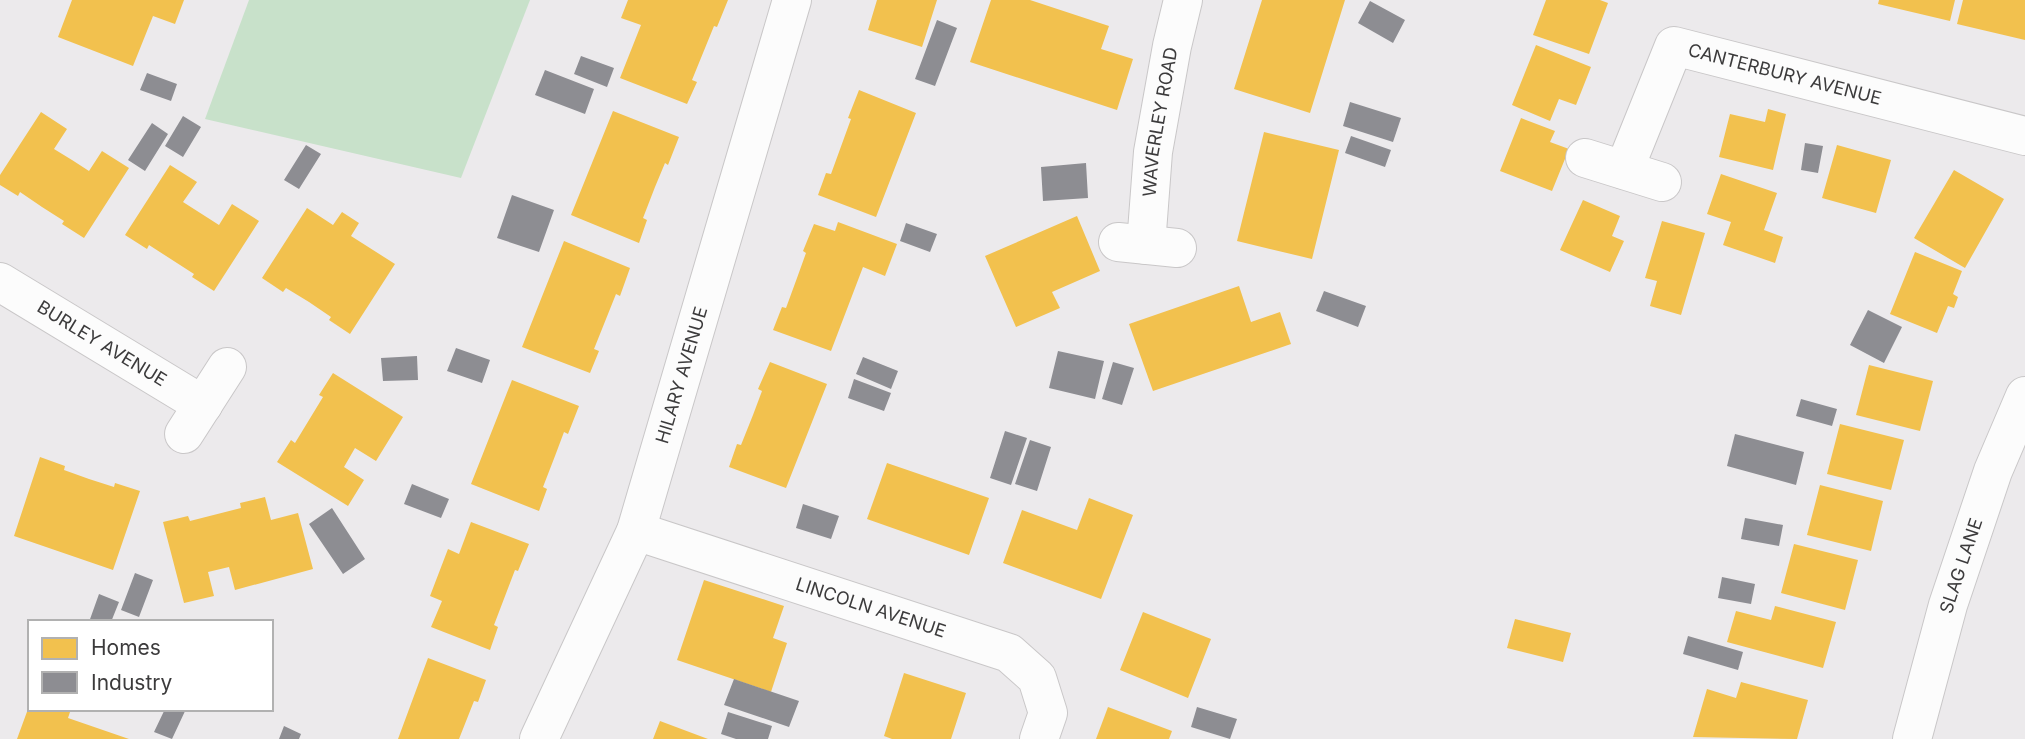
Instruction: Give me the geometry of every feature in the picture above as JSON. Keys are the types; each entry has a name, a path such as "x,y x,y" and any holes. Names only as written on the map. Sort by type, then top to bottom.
{"street":[{"name":"HILARY AVENUE","path":"539,739 636,531 792,0"},
{"name":"WAVERLEY ROAD","path":"1147,245 1153,152 1171,46 1183,0"},
{"name":"CANTERBURY AVENUE","path":"1624,170 1674,46 2025,136"},
{"path":"1585,158 1662,181"},
{"name":"BURLEY AVENUE","path":"0,282 194,419 227,368"},
{"name":"SLAG LANE","path":"1912,739 1952,593 1993,471 2025,396"},
{"name":"LINCOLN AVENUE","path":"636,531 1009,653 1037,678 1048,713 1039,739"}],"green space":[{"path":"249,0 530,0 461,178 205,119"}],"building: Homes":[{"path":"72,0 184,0 175,24 153,16 133,66 58,37"},
{"path":"628,0 728,0 692,80 697,82 687,104 620,78 641,25 621,18"},
{"path":"877,0 937,0 922,47 868,30"},
{"path":"991,0 1030,0 1109,26 1101,49 1133,59 1117,110 970,62"},
{"path":"1262,0 1345,0 1310,113 1234,89"},
{"path":"1546,0 1600,0 1608,3 1589,54 1533,35"},
{"path":"1879,0 1955,0 1950,21 1878,4"},
{"path":"1963,0 2025,0 2025,40 1957,24"},
{"path":"1536,45 1591,67 1576,105 1559,99 1550,121 1512,105"},
{"path":"859,90 916,113 876,217 818,195 826,173 831,174"},
{"path":"1768,109 1786,114 1773,170 1719,157 1730,114 1765,122"},
{"path":"613,111 679,137 668,165 665,163 643,218 647,220 639,243 571,215"},
{"path":"41,112 67,129 54,149 89,171 102,151 129,168 84,238 62,224 64,221 20,192 18,196 0,185 0,175"},
{"path":"1521,118 1555,131 1550,142 1569,149 1552,191 1500,171"},
{"path":"1264,132 1339,150 1312,259 1237,241"},
{"path":"1837,145 1891,160 1876,213 1822,198"},
{"path":"170,165 197,182 183,202 219,225 232,204 259,221 214,291 192,277 194,274 149,245 147,249 125,235"},
{"path":"1954,170 2004,199 1965,268 1914,238"},
{"path":"1721,174 1777,193 1764,230 1783,237 1775,263 1723,245 1731,222 1707,214"},
{"path":"1583,200 1620,216 1612,236 1624,241 1610,272 1560,250"},
{"path":"307,208 333,225 342,212 359,223 351,236 395,264 350,334 309,302 286,288 283,292 262,278"},
{"path":"1077,216 1100,271 1052,292 1060,308 1016,327 985,256"},
{"path":"1662,221 1705,233 1681,315 1650,306 1657,281 1645,278"},
{"path":"838,222 897,244 885,276 863,267 831,351 773,330 782,307 786,308 814,224 835,231"},
{"path":"564,241 630,268 620,296 616,294 594,349 599,351 590,373 522,347"},
{"path":"1915,252 1962,271 1953,294 1958,297 1954,308 1948,306 1937,333 1890,314"},
{"path":"1239,286 1251,322 1280,312 1291,344 1153,391 1129,324"},
{"path":"770,362 827,384 786,488 729,467 737,444 741,445 753,415 762,391 758,389"},
{"path":"1869,365 1933,381 1920,431 1856,415"},
{"path":"333,373 403,417 376,461 355,448 344,467 364,480 348,506 277,462 291,440 295,443 323,397 319,395"},
{"path":"512,380 579,406 568,434 564,432 543,487 547,489 539,511 471,484"},
{"path":"1840,424 1904,440 1891,490 1827,474"},
{"path":"40,457 89,479 140,491 113,570 14,536"},
{"path":"887,463 989,498 969,555 867,519"},
{"path":"1820,485 1883,501 1871,551 1807,535"},
{"path":"265,497 271,520 298,513 313,569 235,590 229,567 208,572 214,596 184,603 163,522 188,516 190,521 241,508 240,503"},
{"path":"1089,498 1133,515 1101,599 1003,563 1022,510 1077,530"},
{"path":"471,522 529,544 518,571 515,570 494,625 498,627 490,650 431,627 442,601 430,596 448,549 459,554"},
{"path":"1794,544 1858,560 1845,610 1781,593"},
{"path":"704,580 784,606 773,638 787,643 771,692 677,660"},
{"path":"1775,606 1836,622 1823,668 1727,642 1736,611 1771,620"},
{"path":"1143,612 1211,639 1188,698 1120,670"},
{"path":"1515,619 1571,633 1563,662 1507,648"},
{"path":"428,658 486,680 478,702 474,701 459,739 398,739"},
{"path":"904,673 966,693 951,739 892,739 884,736"},
{"path":"1741,682 1808,700 1797,739 1693,737 1707,689 1736,698"},
{"path":"1108,707 1172,731 1169,739 1096,739"},
{"path":"28,709 70,711 68,718 129,739 17,739"},
{"path":"660,721 708,739 653,739"}],"building: Industry":[{"path":"1370,1 1405,20 1393,43 1358,23"},
{"path":"937,20 957,28 935,86 915,79"},
{"path":"581,56 614,68 607,87 574,74"},
{"path":"545,70 594,89 585,114 535,95"},
{"path":"147,73 177,84 171,101 140,90"},
{"path":"1350,102 1401,118 1393,142 1343,126"},
{"path":"183,116 201,127 183,157 165,146"},
{"path":"152,123 168,134 145,171 128,160"},
{"path":"1351,136 1391,150 1385,167 1345,153"},
{"path":"1805,143 1823,146 1818,173 1801,170"},
{"path":"306,145 321,154 299,189 284,180"},
{"path":"1086,163 1088,198 1043,201 1041,167"},
{"path":"512,195 554,210 539,252 497,238"},
{"path":"906,223 937,234 930,252 900,241"},
{"path":"1324,291 1366,306 1358,327 1316,311"},
{"path":"1868,310 1902,327 1884,363 1850,345"},
{"path":"456,348 490,360 482,383 447,371"},
{"path":"1058,351 1104,361 1095,399 1049,388"},
{"path":"417,356 418,380 383,381 381,358"},
{"path":"863,357 898,371 891,389 856,374"},
{"path":"1113,362 1134,368 1122,405 1102,399"},
{"path":"854,379 891,393 884,411 848,398"},
{"path":"1801,399 1837,409 1832,426 1796,416"},
{"path":"1005,431 1027,438 1011,485 990,478"},
{"path":"1735,434 1804,452 1796,485 1727,466"},
{"path":"1030,440 1051,447 1037,491 1015,484"},
{"path":"412,484 449,499 441,518 404,504"},
{"path":"803,504 839,516 831,539 796,528"},
{"path":"332,508 365,559 343,574 309,524"},
{"path":"1745,518 1783,525 1779,546 1741,539"},
{"path":"135,573 153,580 139,617 121,610"},
{"path":"1722,577 1755,584 1751,604 1718,598"},
{"path":"99,594 119,602 112,620 90,620"},
{"path":"1688,636 1743,652 1738,670 1683,654"},
{"path":"734,679 799,701 789,727 724,705"},
{"path":"1197,707 1237,719 1230,739 1191,727"},
{"path":"164,711 185,711 172,739 154,732"},
{"path":"728,712 772,726 768,739 736,739 721,734"},
{"path":"284,726 301,734 299,739 279,739"}]}
